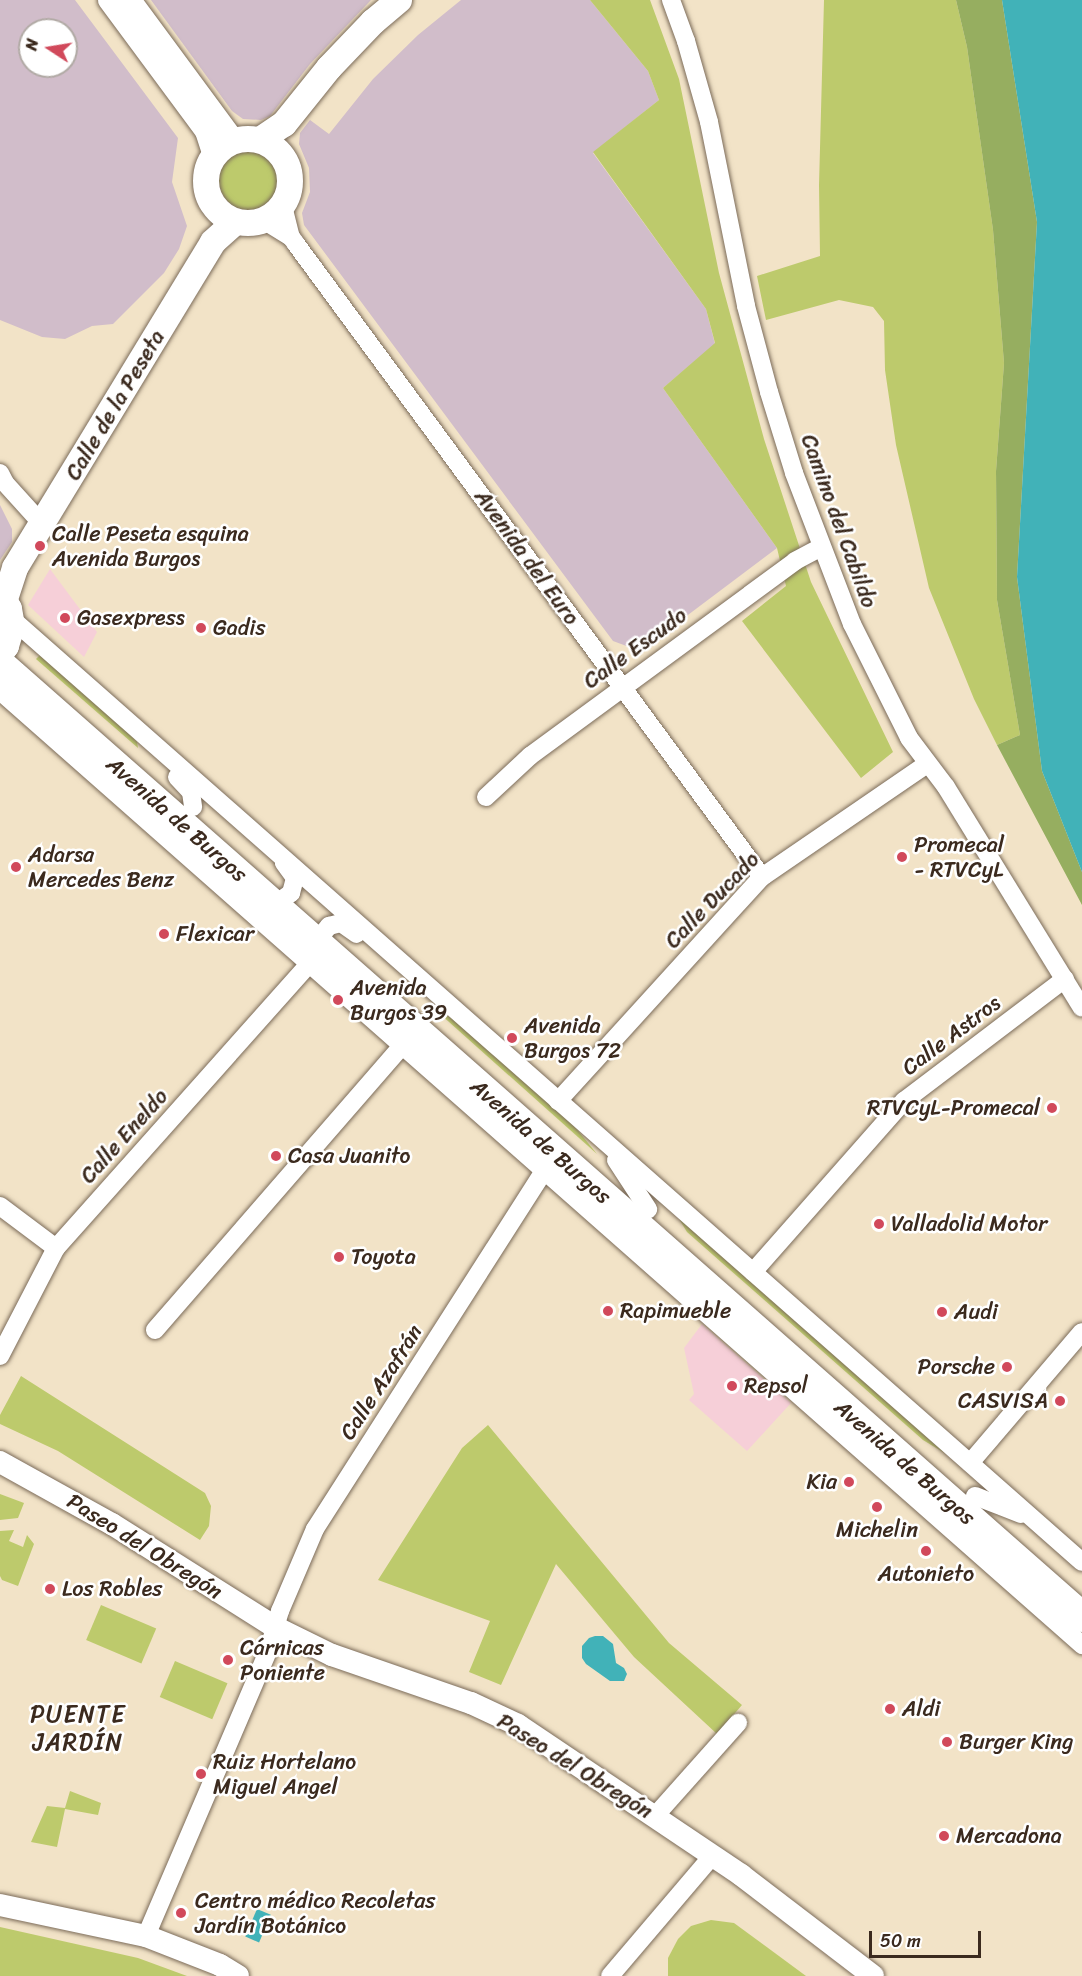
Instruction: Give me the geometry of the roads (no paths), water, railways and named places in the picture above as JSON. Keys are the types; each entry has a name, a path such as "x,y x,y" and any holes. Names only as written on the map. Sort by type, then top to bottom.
{"highway":[{"name":"Avenida de Burgos","path":"4,618 283,899 318,944 1082,1617"},
{"name":"Avenida de Burgos","path":"4,618 283,899"},
{"name":"Avenida de Burgos","path":"318,944 648,1209 1082,1591"}],"main road":[{"path":"269,145 329,68 373,22 399,0"},
{"path":"247,139 269,145 287,164 291,179 289,194 274,213 252,224 227,217 211,202 207,187 207,172 224,148 247,139"},
{"name":"Calle de la Peseta","path":"4,618 43,525 227,217"}],"street":[{"path":"109,0 206,131 224,148"},
{"path":"130,0 224,148"},
{"name":"Camino del Cabildo","path":"671,0 686,40 709,122 746,306 766,382 794,473 852,624 909,738 946,787 1082,1008"},
{"name":"Avenida del Euro","path":"274,213 762,878"},
{"path":"0,473 5,483 43,525"},
{"name":"Calle Escudo","path":"486,797 530,756 622,687 795,561 821,547"},
{"name":"Avenida de Burgos","path":"4,618 137,730 1082,1562"},
{"name":"Avenida de Burgos","path":"0,691 159,833 318,944 314,955 326,980 545,1170 1082,1646"},
{"path":"137,730 191,792 193,807"},
{"name":"Calle Ducado","path":"558,1101 762,878 927,764"},
{"path":"159,833 250,903 283,899 295,878 274,850"},
{"path":"318,944 341,923 419,988 444,1001"},
{"name":"Calle Eneldo","path":"0,1356 56,1248 318,944"},
{"name":"Calle Astros","path":"753,1272 904,1101 1065,979"},
{"path":"155,1330 395,1040 466,1075"},
{"path":"605,1142 648,1209"},
{"name":"Calle Azafrán","path":"146,1936 268,1651 275,1627 315,1529 545,1170"},
{"path":"0,1206 56,1248"},
{"path":"705,1285 741,1345"},
{"path":"970,1463 1082,1332"},
{"name":"Paseo del Obregón","path":"0,1462 112,1524 275,1627 332,1655 471,1703 518,1725 741,1875 873,1976"},
{"path":"975,1497 1034,1519"},
{"path":"939,1521 1082,1634"},
{"path":"655,1816 738,1724"},
{"path":"610,1976 712,1856"},
{"path":"0,1905 146,1936 210,1961 238,1976"}],"water":[{"path":"1002,0 1082,0 1082,872 1042,771 1017,577 1037,222"},
{"path":"603,1636 613,1644 616,1663 624,1668 627,1674 624,1681 610,1681 586,1664 582,1658 582,1646 589,1638"},
{"path":"257,1909 271,1915 259,1942 245,1937"}],"place":[{"name":"Calle Peseta esquina Avenida Burgos","path":"40,546"},
{"name":"Gasexpress","path":"65,618"},
{"name":"Gadis","path":"201,628"},
{"name":"Promecal - RTVCyL","path":"902,857"},
{"name":"Adarsa Mercedes Benz","path":"16,867"},
{"name":"Flexicar","path":"164,934"},
{"name":"Avenida Burgos 39","path":"338,1000"},
{"name":"Avenida Burgos 72","path":"512,1038"},
{"name":"RTVCyL-Promecal","path":"1052,1108"},
{"name":"Casa Juanito","path":"276,1156"},
{"name":"Valladolid Motor","path":"879,1224"},
{"name":"Toyota","path":"339,1257"},
{"name":"Rapimueble","path":"608,1311"},
{"name":"Audi","path":"942,1312"},
{"name":"Porsche","path":"1007,1367"},
{"name":"Repsol","path":"732,1386"},
{"name":"CASVISA","path":"1060,1401"},
{"name":"Kia","path":"849,1482"},
{"name":"Michelin","path":"877,1507"},
{"name":"Autonieto","path":"926,1551"},
{"name":"Los Robles","path":"50,1589"},
{"name":"Cárnicas Poniente","path":"228,1660"},
{"name":"Aldi","path":"890,1709"},
{"name":"Burger King","path":"947,1742"},
{"name":"Ruiz Hortelano Miguel Angel","path":"201,1774"},
{"name":"Mercadona","path":"944,1836"},
{"name":"Centro médico Recoletas Jardín Botánico","path":"181,1913"}],"district":[{"name":"PUENTE JARDÍN","path":"78,1729"}]}
